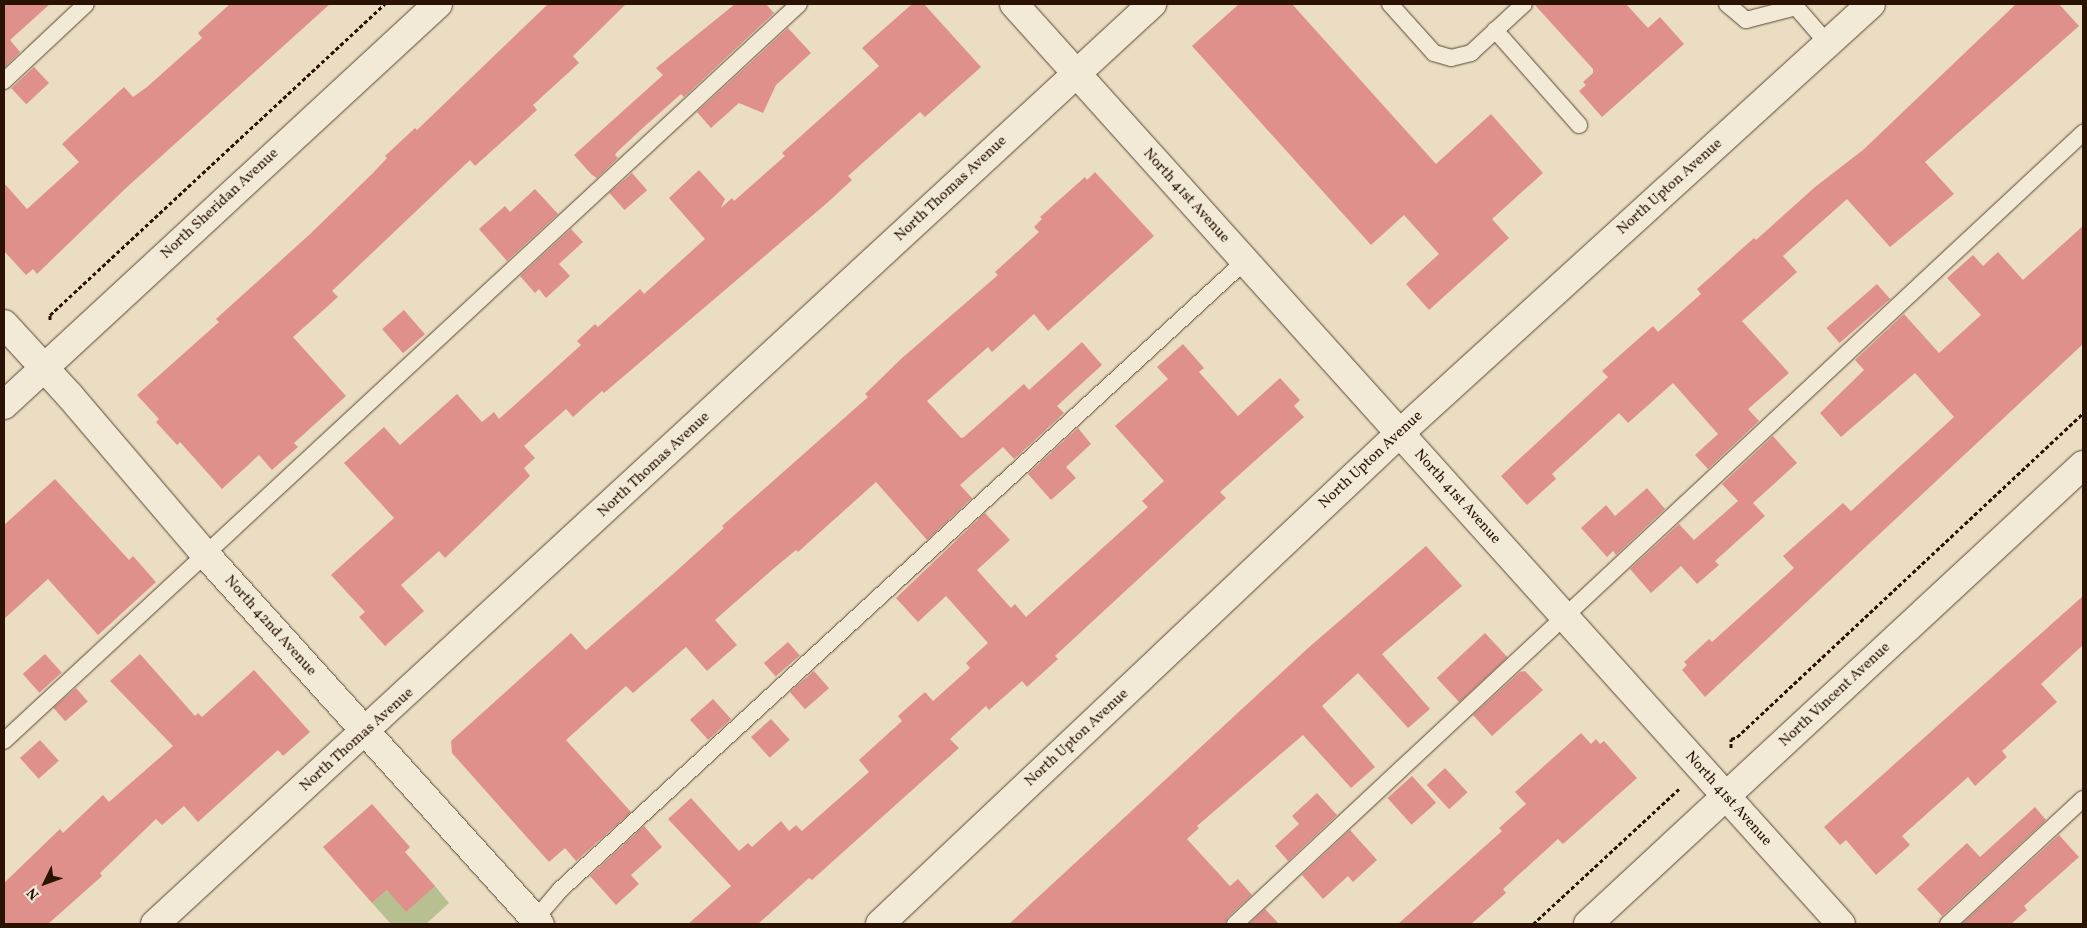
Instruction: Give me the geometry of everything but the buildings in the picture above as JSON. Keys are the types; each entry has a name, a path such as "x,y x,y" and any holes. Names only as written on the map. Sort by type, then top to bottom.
{"street":[{"name":"North Sheridan Avenue","path":"4,405 438,4"},
{"name":"North 41st Avenue","path":"1014,4 1840,924"},
{"name":"North Thomas Avenue","path":"155,924 1152,4"},
{"name":"North Upton Avenue","path":"880,924 1400,433 1870,4"},
{"name":"North 42nd Avenue","path":"4,324 206,555 536,923"},
{"name":"North Vincent Avenue","path":"1588,924 2083,465"}],"lane":[{"path":"4,81 86,4"},
{"path":"4,741 799,4"},
{"path":"1390,4 1434,53 1451,58 1471,53 1524,4"},
{"path":"1727,4 1746,20 1796,5 1828,44"},
{"path":"1495,30 1579,126"},
{"path":"1235,924 2083,133"},
{"path":"536,923 560,890 1244,261"},
{"path":"1948,924 2083,799"}],"path":[{"path":"50,325 50,314 385,4"},
{"path":"1731,748 1731,739 1737,737 2083,413"},
{"path":"1533,924 1678,789 1685,788"}],"green space":[{"path":"435,886 449,903 426,924 391,924 372,903 387,890"}]}
